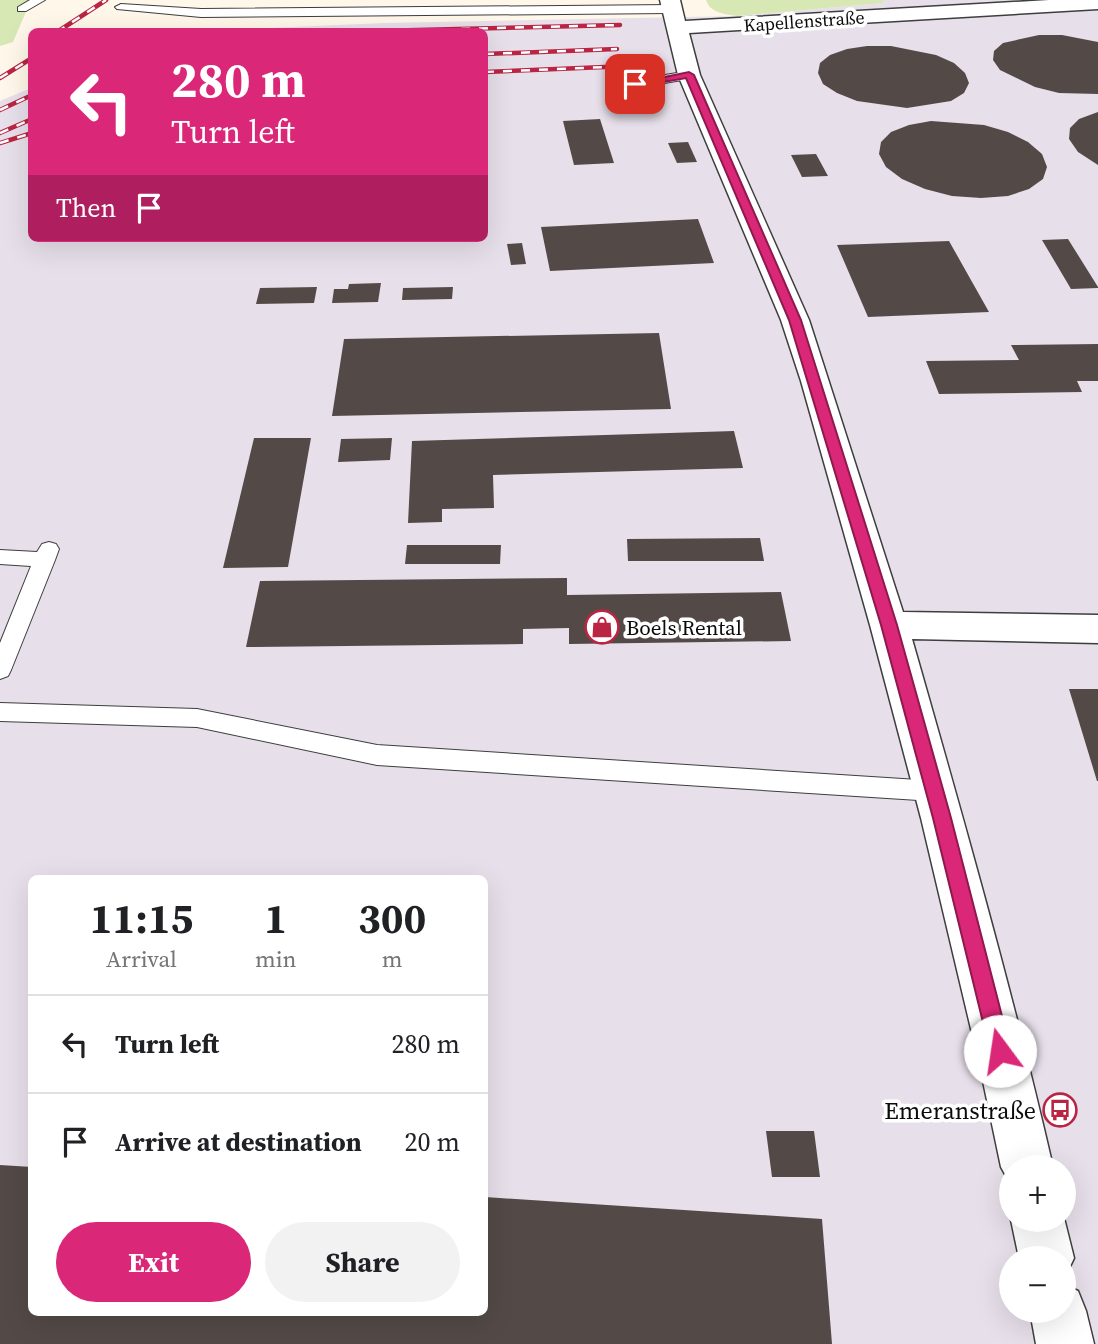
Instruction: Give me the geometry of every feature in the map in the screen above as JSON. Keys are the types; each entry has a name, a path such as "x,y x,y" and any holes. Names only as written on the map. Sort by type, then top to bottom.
{"street":[{"name":"Kapellenstraße","path":"673,12 1098,3"},
{"path":"673,12 689,75 795,320 889,625 934,791 1024,1155"},
{"path":"889,625 1098,629"},
{"path":"1061,1323 1065,1344"}],"lane":[{"path":"22,9 39,0"},
{"path":"121,7 201,13 673,12"},
{"path":"635,84 689,75"},
{"path":"0,557 47,555 0,670"},
{"path":"0,712 197,718 377,755 934,791"}],"shaded area":[{"path":"883,0 1098,0 1098,1344 0,1344 0,101 28,89 28,242 488,242 488,28 269,28 737,16 883,3"}],"green space":[{"path":"0,0 31,0 13,42 0,46"},
{"path":"706,0 883,0 884,3 737,16 714,10"}],"building":[{"path":"1039,35 1062,35 1098,42 1098,94 1059,93 1035,87 1000,70 993,60 994,51 1003,43"},
{"path":"867,46 891,46 936,55 954,63 965,73 969,83 964,93 951,101 907,108 857,101 823,84 818,73 820,63 830,55"},
{"path":"1098,112 1098,165 1078,152 1069,139 1070,128 1079,119"},
{"path":"600,119 614,163 574,165 563,121"},
{"path":"931,121 984,125 1008,132 1028,142 1042,154 1047,167 1043,179 1029,189 1008,196 981,198 952,196 902,179 886,167 879,154 881,142 891,132"},
{"path":"688,142 697,162 677,163 668,143"},
{"path":"816,154 828,176 802,177 791,155"},
{"path":"698,219 714,263 550,271 541,227"},
{"path":"1068,239 1098,288 1071,289 1042,240"},
{"path":"949,241 989,312 868,317 837,245"},
{"path":"522,243 526,264 511,265 507,244"},
{"path":"381,283 378,302 332,303 334,289 348,289 349,284"},
{"path":"317,287 314,303 256,304 260,288"},
{"path":"453,287 452,299 402,300 403,288"},
{"path":"659,333 671,409 332,416 344,339"},
{"path":"1098,344 1098,381 1077,381 1082,392 939,394 926,361 1019,360 1011,345"},
{"path":"734,431 743,468 493,475 494,508 442,509 442,522 408,523 412,441"},
{"path":"254,438 311,438 288,567 223,568"},
{"path":"392,438 390,460 338,462 341,439"},
{"path":"760,538 764,561 628,561 627,539"},
{"path":"407,545 501,545 500,564 405,564"},
{"path":"567,578 567,595 781,592 791,641 569,644 569,628 523,629 523,644 246,647 260,581"},
{"path":"1069,689 1098,689 1098,781 1097,781"},
{"path":"766,1131 814,1131 820,1177 772,1177"},
{"path":"0,1165 28,1167 28,1316 488,1316 488,1197 822,1219 832,1344 0,1344"}],"railway":[{"path":"63,28 106,0"},
{"path":"488,28 620,25"},
{"path":"488,54 617,49"},
{"path":"0,78 28,60"},
{"path":"488,72 605,67"},
{"path":"0,110 28,97"},
{"path":"0,133 28,121"},
{"path":"0,143 28,134"}],"place":[{"name":"Boels Rental","path":"602,627"},
{"name":"Emeranstraße","path":"1060,1110"}],"route":[{"path":"635,84 689,75 795,320 816,381 889,625 942,818 1000,1051"}]}
